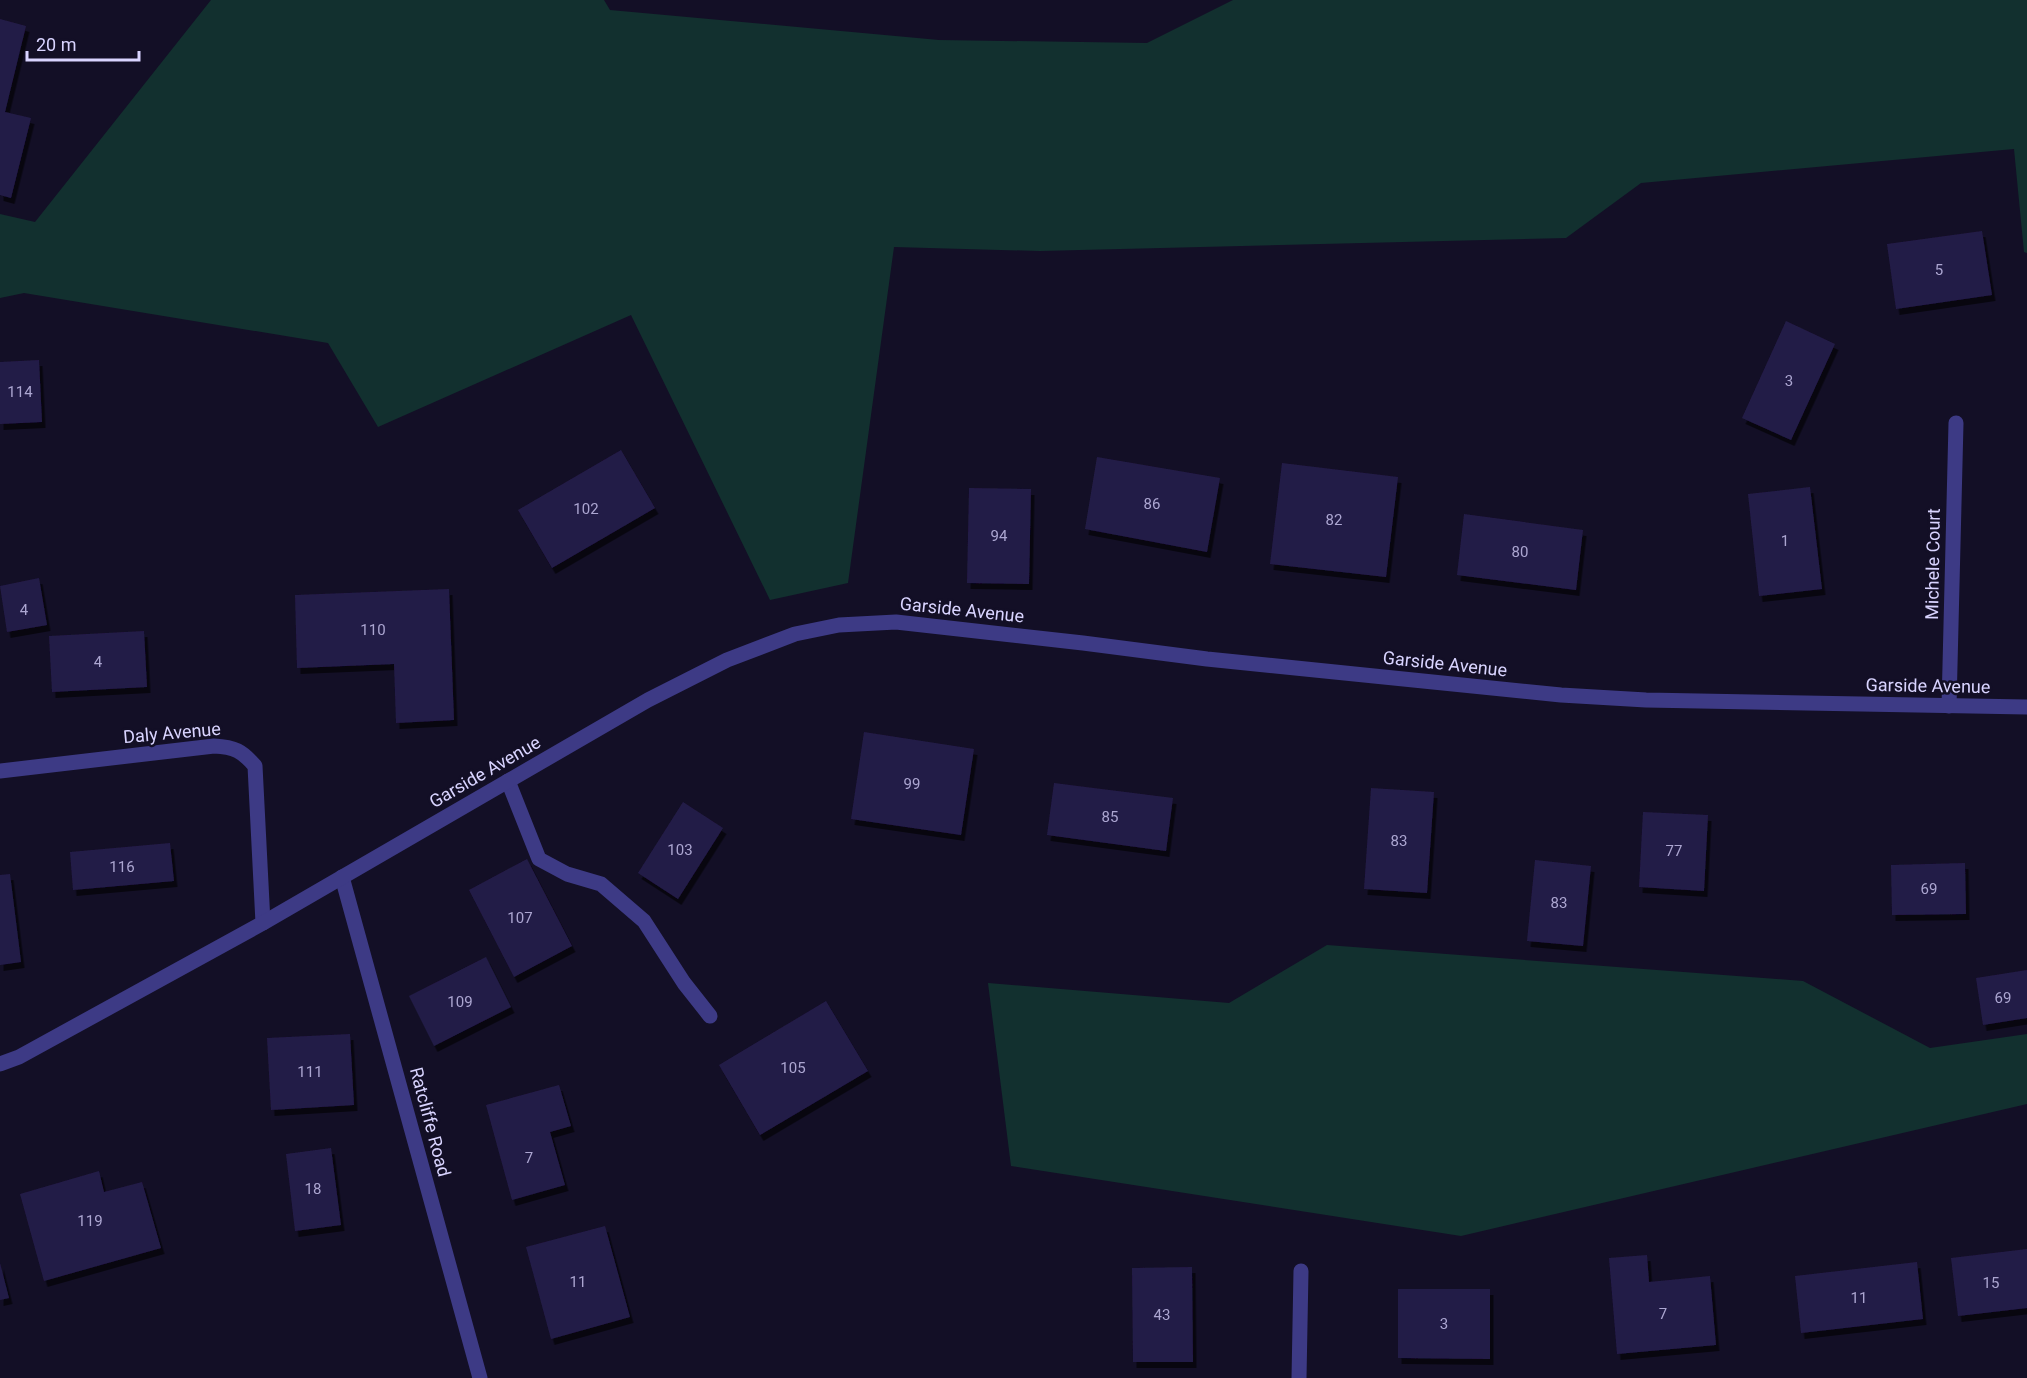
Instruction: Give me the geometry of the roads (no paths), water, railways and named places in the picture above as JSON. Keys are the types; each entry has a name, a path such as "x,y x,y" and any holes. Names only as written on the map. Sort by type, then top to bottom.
{"street":[{"name":"Michele Court","path":"1949,706 1956,423"},
{"name":"Garside Avenue","path":"0,1064 30,1051 263,923 648,700 727,660 795,634 839,625 896,622 1208,659 1561,695 1646,700 2027,707"},
{"name":"Daly Avenue","path":"0,771 214,746 228,747 244,753 255,766 263,923"},
{"path":"508,781 539,859 567,874 601,884 644,921 684,983 710,1016"},
{"name":"Ratcliffe Road","path":"342,877 480,1378"},
{"path":"1299,1378 1301,1271"}]}
